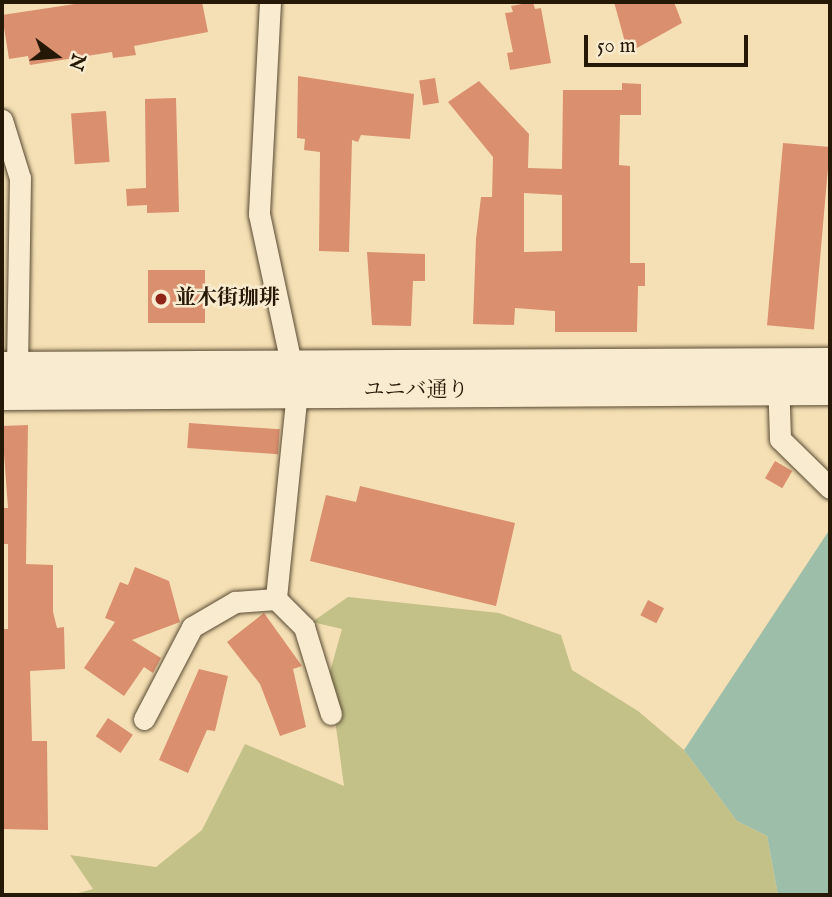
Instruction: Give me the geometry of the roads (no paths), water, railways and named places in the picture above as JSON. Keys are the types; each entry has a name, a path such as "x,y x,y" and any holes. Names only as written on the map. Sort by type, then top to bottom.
{"street":[{"path":"270,2 258,214 294,378 276,599"},
{"path":"2,120 20,178 9,381"},
{"name":"ユニバ通り","path":"778,377 830,363"},
{"path":"778,377 780,439 830,488"},
{"name":"ユニバ通り","path":"9,381 778,377 830,390"},
{"path":"144,719 192,627 235,602 276,599 304,627 331,714"}],"place":[{"name":"並木街珈琲","path":"161,299"}]}
